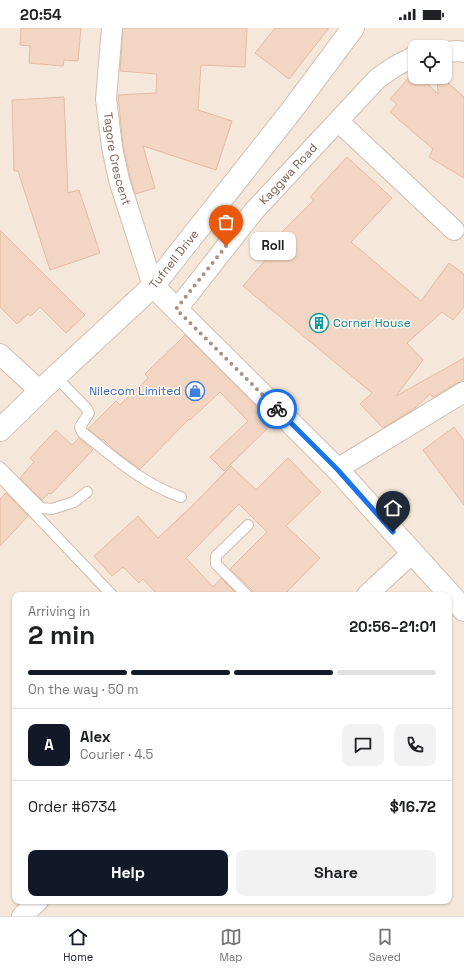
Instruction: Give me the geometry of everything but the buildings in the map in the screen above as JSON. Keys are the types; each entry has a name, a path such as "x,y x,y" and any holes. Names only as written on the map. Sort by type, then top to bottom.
{"street":[{"name":"Tagore Crescent","path":"112,28 106,99 112,147 119,180 153,286"},
{"name":"Tufnell Drive","path":"0,430 153,286 292,110 353,28"},
{"path":"452,51 464,52"},
{"name":"Kaggwa Road","path":"176,309 254,211 378,79 394,67 408,60"},
{"path":"338,121 454,230"},
{"path":"153,286 337,469 448,592"},
{"path":"0,354 48,384"},
{"path":"337,469 464,392"},
{"path":"370,592 412,553"},
{"path":"452,597 464,610"},
{"path":"22,916 35,904"}],"lane":[{"path":"48,384 87,409 89,413 80,427 82,432 136,475 164,491 181,497"},
{"path":"0,466 41,508 52,509 74,502 87,492"},
{"path":"0,477 109,592"},
{"path":"244,592 216,564 216,556 248,525"}],"shaded area":[{"path":"0,28 464,28 464,916 0,916"}],"way so far":[{"path":"226,246 176,309 277,409"}],"place":[{"name":"Roll","path":"226,246"},
{"name":"Corner House","path":"319,323"},
{"name":"Nilecom Limited","path":"195,391"}],"route":[{"path":"277,409 337,469 393,532"}]}
